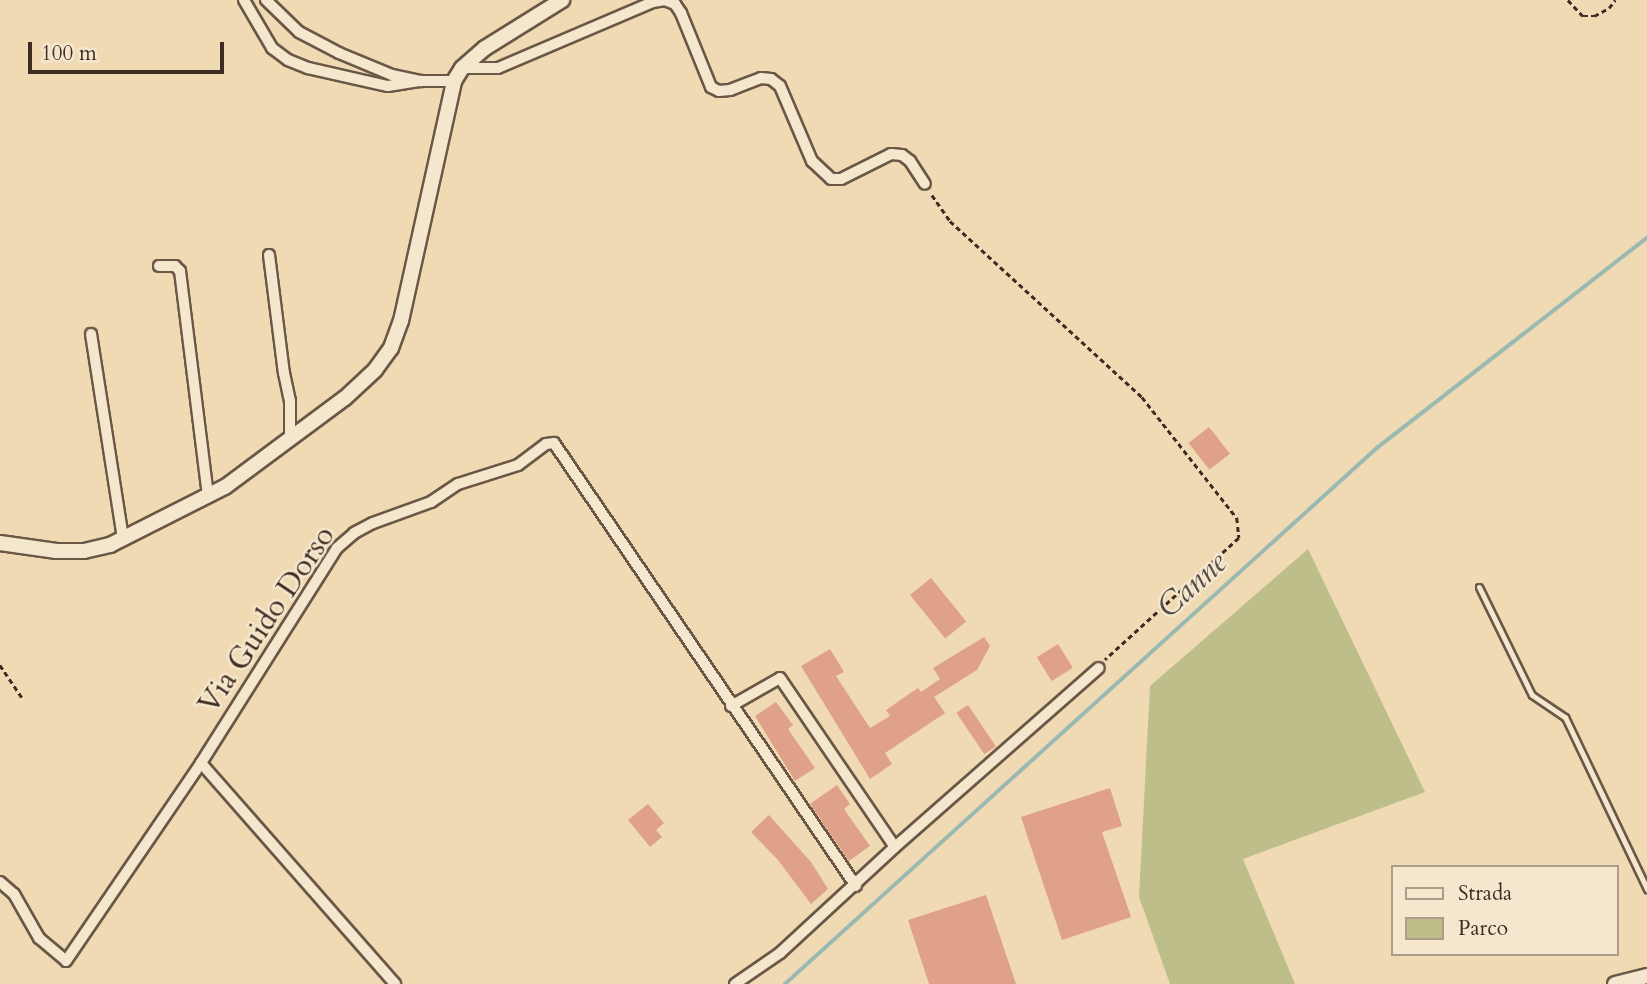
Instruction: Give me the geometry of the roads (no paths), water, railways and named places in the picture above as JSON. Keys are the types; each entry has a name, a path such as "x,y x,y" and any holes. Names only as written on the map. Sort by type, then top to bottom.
{"street":[{"path":"244,0 272,48 288,60 308,68 388,86 421,81 454,81"},
{"path":"266,0 299,32 392,75 421,81"},
{"path":"0,543 56,551 84,551 123,538 225,486 345,398 375,370 391,348 401,321 454,81 462,68 485,48 562,0"},
{"path":"462,68 498,68 653,2 665,0 675,4 681,13 711,87 719,91 730,90 761,78 771,79 780,86 812,161 831,179 841,179 891,154 902,155 910,161 925,184"},
{"path":"270,255 290,401 290,439"},
{"path":"159,266 175,266 180,271 208,495"},
{"path":"91,334 123,538"},
{"name":"Via Guido Dorso","path":"0,881 14,894 39,938 66,961 201,763 337,548 354,533 431,502 457,484 518,465 546,444 554,443 856,886"},
{"path":"735,984 780,953 856,886 895,847 1099,667"},
{"path":"731,706 780,678 895,847"},
{"path":"201,763 395,984"},
{"path":"1615,984 1647,975"}],"lane":[{"path":"1479,587 1532,695 1565,717 1647,888"}],"waterway":[{"name":"Canne","path":"785,984 1377,448 1647,238"}]}
